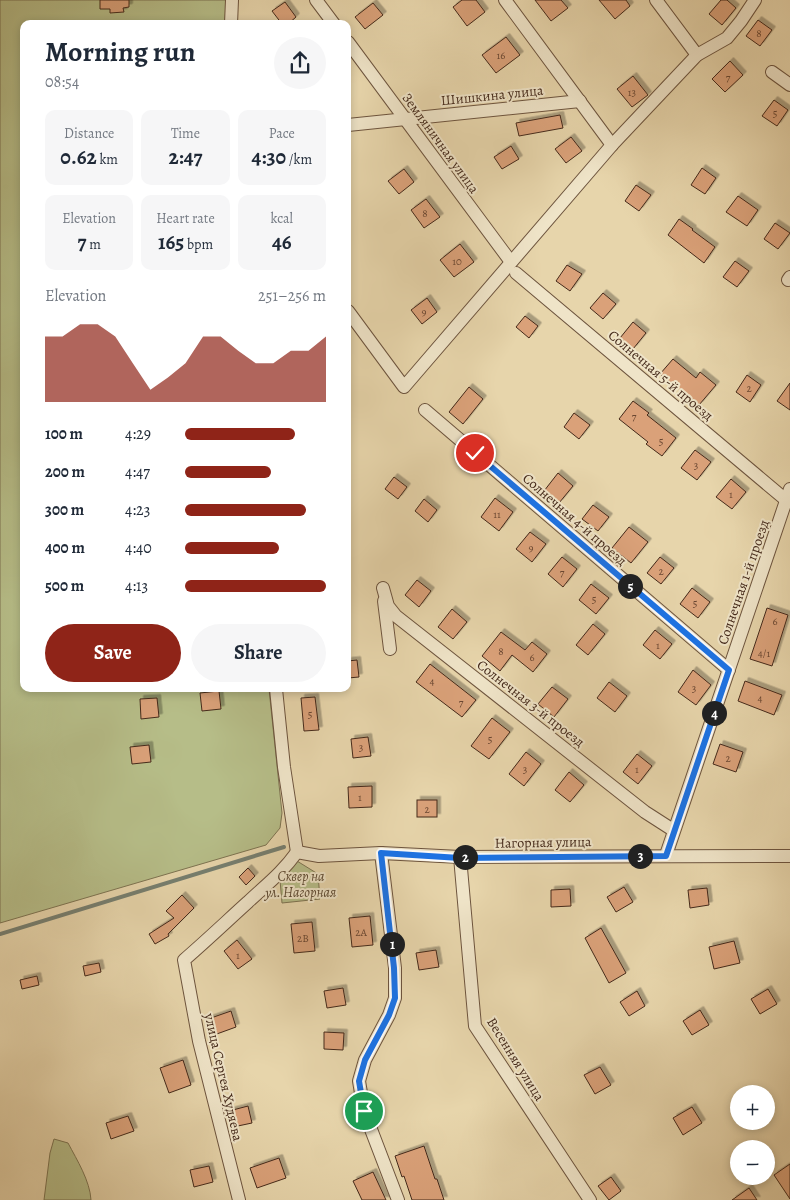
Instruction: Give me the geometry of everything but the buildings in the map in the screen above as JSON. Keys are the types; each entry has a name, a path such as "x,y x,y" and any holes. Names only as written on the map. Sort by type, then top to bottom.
{"street":[{"path":"231,20 232,0"},
{"path":"316,0 331,20"},
{"path":"505,0 612,145"},
{"path":"656,0 698,55"},
{"path":"351,315 404,387 513,267 612,145 698,55 727,38 755,0"},
{"name":"Земляничная улица","path":"351,46 513,267"},
{"path":"772,72 790,85"},
{"name":"Шишкина улица","path":"351,125 580,102"},
{"name":"Солнечная 5-й проезд","path":"513,267 788,494"},
{"name":"Солнечная 4-й проезд","path":"425,410 729,670"},
{"name":"Солнечная 1-й проезд","path":"666,856 673,830 788,494"},
{"name":"Солнечная 3-й проезд","path":"390,649 383,588 388,606 396,616 645,812 673,830"},
{"path":"276,692 284,767 297,852"},
{"name":"Нагорная улица","path":"297,852 319,856 381,853 460,858 790,856"},
{"name":"улица Сергея Худяева","path":"239,1200 199,1041 184,960 249,900 270,884 297,852"},
{"path":"381,853 394,968 395,998 389,1015 365,1060 359,1081 364,1111 398,1200"},
{"name":"Весенняя улица","path":"460,858 475,1026 590,1200"}],"green space":[{"path":"0,0 226,0 226,20 20,20 20,692 269,692 282,813 280,828 266,845 0,923"},
{"name":"Сквер на ул. Нагорная","path":"297,861 318,874 320,899 282,903 280,880"},
{"path":"54,1139 68,1143 86,1178 91,1200 44,1200 50,1153"}],"waterway":[{"path":"0,934 284,847"}],"route":[{"path":"364,1111 359,1081 365,1060 389,1015 395,998 394,968 381,853 460,858 666,856 673,830 729,670 475,453"}]}
